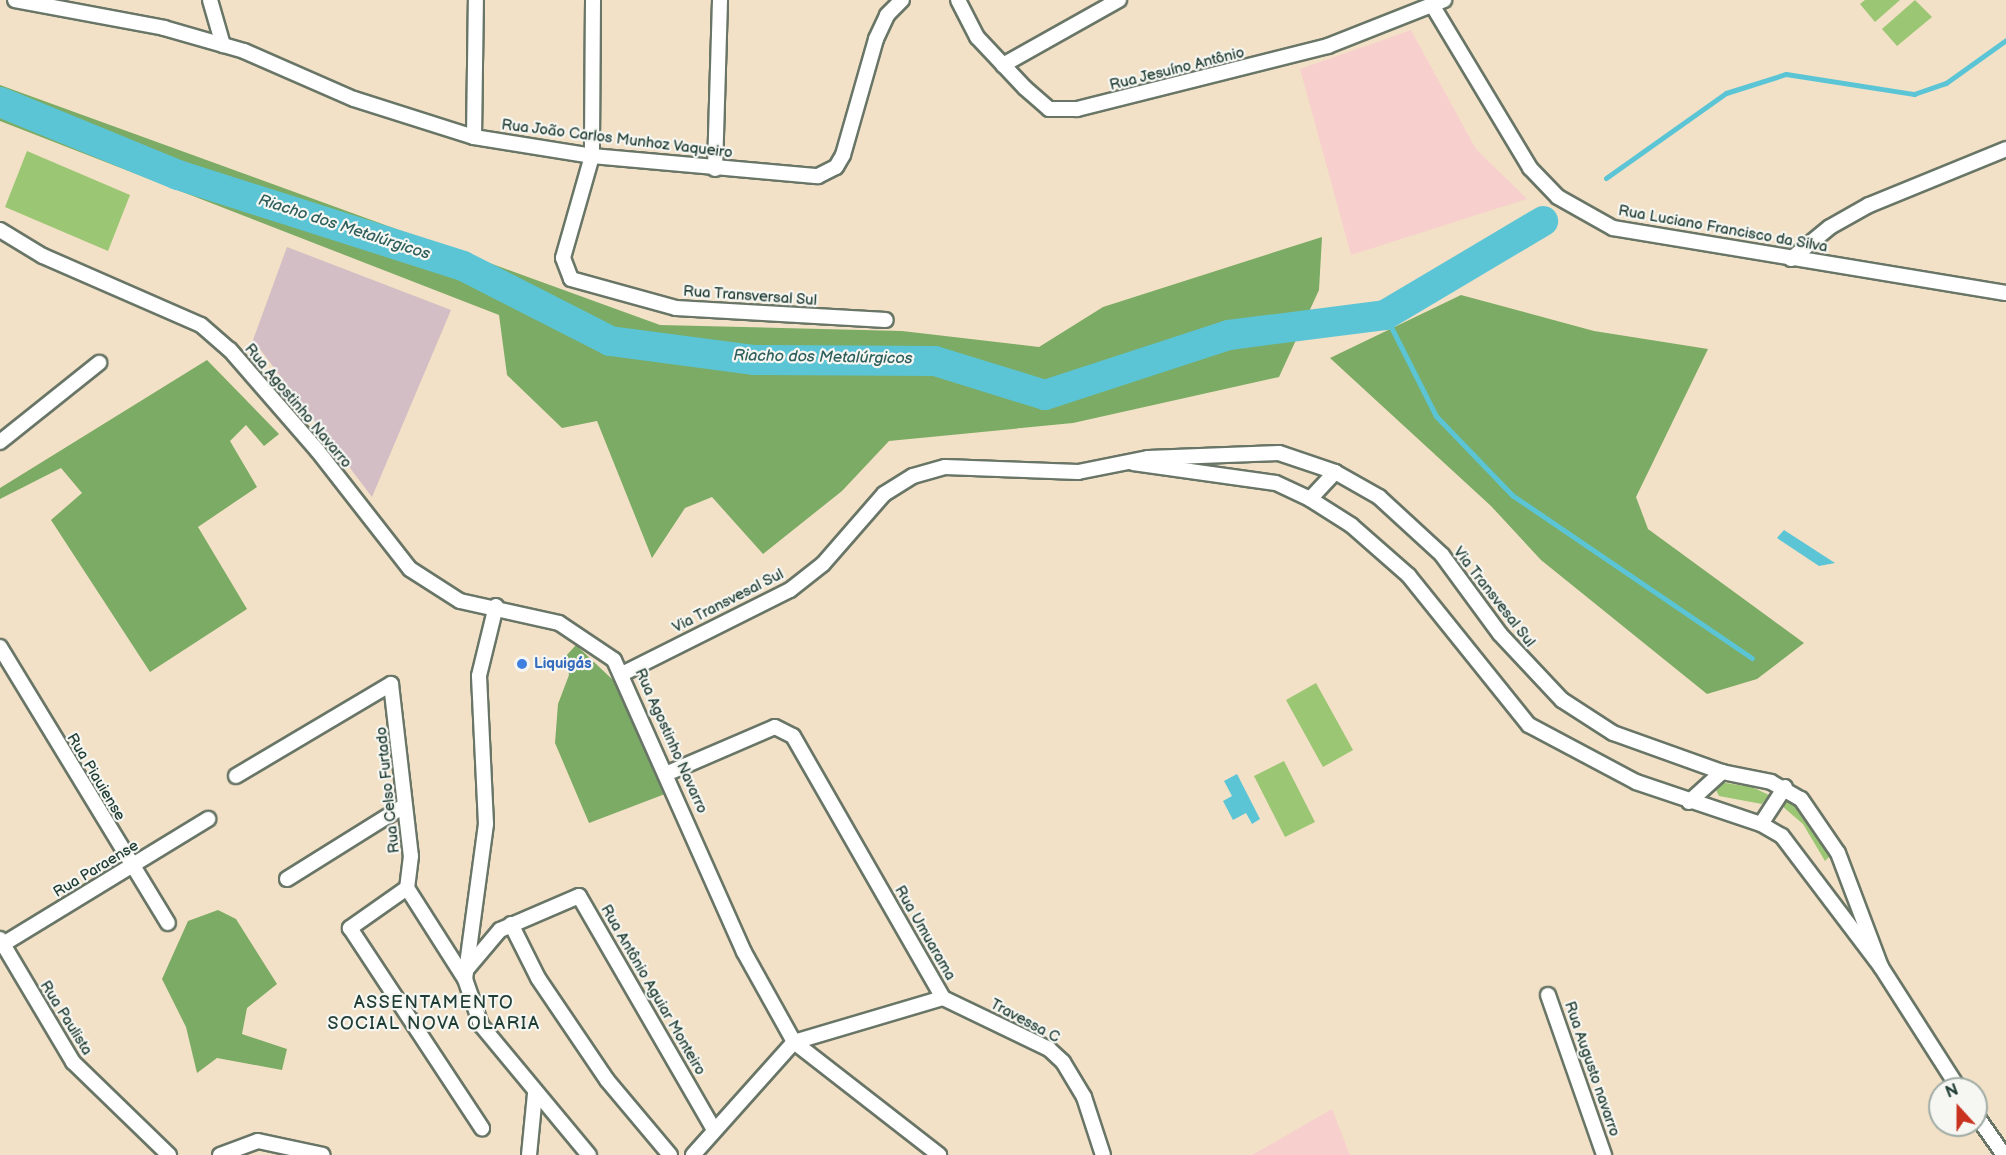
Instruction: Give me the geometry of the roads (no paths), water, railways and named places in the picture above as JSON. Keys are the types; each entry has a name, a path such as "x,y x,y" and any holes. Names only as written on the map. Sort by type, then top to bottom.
{"street":[{"name":"Rua João Carlos Munhoz Vaqueiro","path":"15,0 223,45 354,99 474,137 592,156 715,169 818,176 836,167 859,112 876,39 887,15 903,0"},
{"path":"210,0 223,45"},
{"path":"474,137 476,0"},
{"path":"592,156 593,0"},
{"path":"715,169 720,0"},
{"name":"Rua Jesuíno Antônio","path":"958,0 977,37 1049,109 1077,109 1215,78 1439,4"},
{"path":"1003,65 1119,0"},
{"name":"Rua Luciano Francisco da Silva","path":"1439,4 1530,168 1558,197 1613,228 2006,293"},
{"path":"1791,259 1830,226 1869,205 2006,149"},
{"name":"Rua Transversal Sul","path":"592,156 563,258 565,273 579,285 676,308 886,320"},
{"name":"Rua Agostinho Navarro","path":"0,230 43,256 201,325 230,350 317,450 400,561 460,601 496,606 559,623 624,673 744,952 794,1042 934,1154"},
{"path":"0,442 99,363"},
{"name":"Via Transvesal Sul","path":"624,673 790,590 823,564 884,494 913,476 945,467 1078,472 1132,462 1252,452 1279,453 1335,472 1379,497 1442,555 1500,634 1562,700 1613,733 1722,772 1785,787 1827,829 1881,967"},
{"name":"Via Transvesal Sul","path":"1132,462 1276,483 1310,499 1351,525 1409,576 1529,725 1592,762 1689,802 1761,824 1795,849 1881,967 1951,1077"},
{"path":"1310,499 1335,472"},
{"path":"466,974 486,824 479,676 496,606"},
{"name":"Rua Piauiense","path":"0,647 130,867 168,923"},
{"name":"Rua Celso Furtado","path":"236,776 386,684 395,688 404,806 411,856 406,888"},
{"name":"Rua Umuarama","path":"668,773 775,728 793,736 943,998 794,1042"},
{"path":"1689,802 1722,772"},
{"path":"1761,824 1785,787"},
{"path":"287,879 404,806"},
{"name":"Rua Paraense","path":"1,943 208,819"},
{"path":"482,1128 350,929 406,888 466,974 481,1025 535,1094 589,1155"},
{"name":"Rua Antônio Aguiar Monteiro","path":"466,974 495,933 511,924 581,897 713,1128"},
{"path":"511,924 535,973 607,1080 670,1155"},
{"name":"Rua Paulista","path":"1,943 73,1062 169,1155"},
{"name":"Rua Augusto navarro","path":"1548,995 1604,1155"},
{"name":"Travessa C","path":"943,998 1049,1049 1063,1062 1084,1097 1103,1155"},
{"path":"693,1155 713,1128 794,1042"},
{"path":"530,1155 535,1094"},
{"path":"1988,1132 2004,1155"},
{"path":"220,1155 258,1141 323,1155"}],"water":[{"path":"1784,530 1835,563 1819,566 1777,538"},
{"path":"1237,774 1260,819 1252,824 1246,813 1233,820 1223,801 1232,796 1224,781"}],"waterway":[{"path":"1606,178 1726,93 1786,74 1914,94 1946,83 2006,40"},
{"name":"Riacho dos Metalúrgicos","path":"0,102 178,175 463,266 610,341 755,360 935,361 1045,395 1229,335 1385,315 1543,221"},
{"path":"1385,315 1436,416 1512,495 1752,658"}],"place":[{"name":"Liquigás","path":"522,664"}],"district":[{"name":"ASSENTAMENTO SOCIAL NOVA OLARIA","path":"434,1014"}]}
